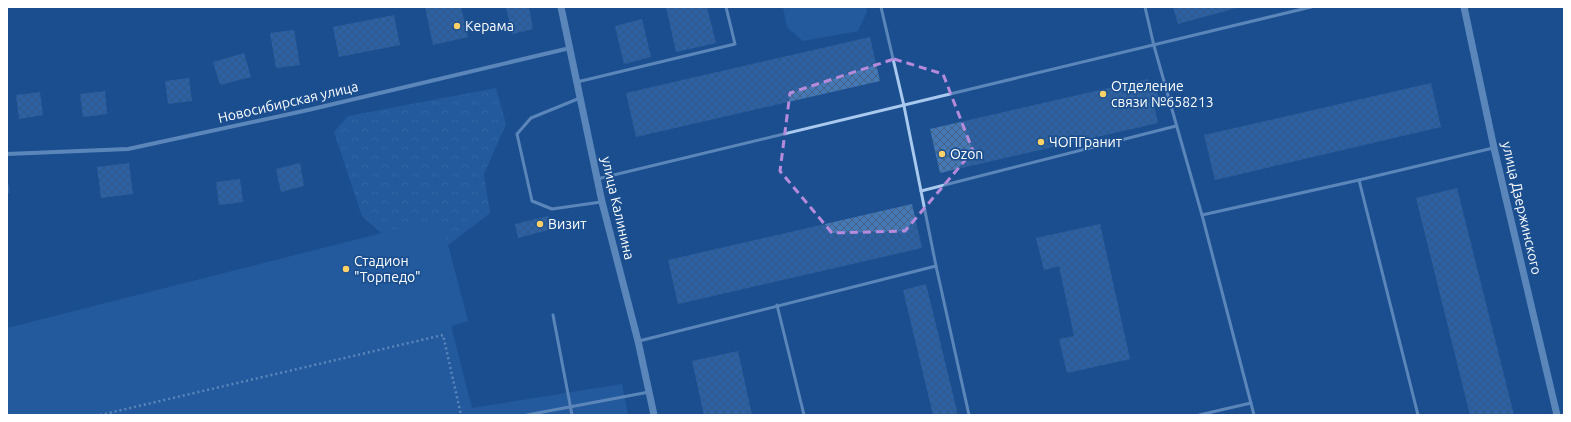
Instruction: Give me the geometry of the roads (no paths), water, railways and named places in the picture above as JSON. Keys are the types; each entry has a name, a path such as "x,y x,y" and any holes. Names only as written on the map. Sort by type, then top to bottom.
{"street":[{"name":"улица Калинина","path":"561,7 602,202 638,341 654,415"},
{"name":"улица Дзержинского","path":"1464,7 1494,148 1557,415"},
{"name":"Новосибирская улица","path":"7,154 128,149 308,110 570,48"}],"lane":[{"path":"577,82 735,44 726,7"},
{"path":"881,7 904,106 936,266 969,415"},
{"path":"1145,7 1154,46 1202,215 1254,415"},
{"path":"597,179 1311,7"},
{"path":"580,98 531,118 517,134 532,201 552,209 602,202"},
{"path":"921,191 1176,126"},
{"path":"1202,215 1494,148"},
{"path":"1358,180 1418,415"},
{"path":"638,341 936,266"},
{"path":"777,305 804,415"},
{"path":"553,314 572,415"},
{"path":"527,415 649,392"},
{"path":"1199,415 1251,403"}],"place":[{"name":"Керама","path":"457,26"},
{"name":"Отделение связи №658213","path":"1103,94"},
{"name":"ЧОПГранит","path":"1041,142"},
{"name":"Ozon","path":"942,154"},
{"name":"Визит","path":"540,224"},
{"name":"Стадион \"Торпедо\"","path":"346,269"}]}
